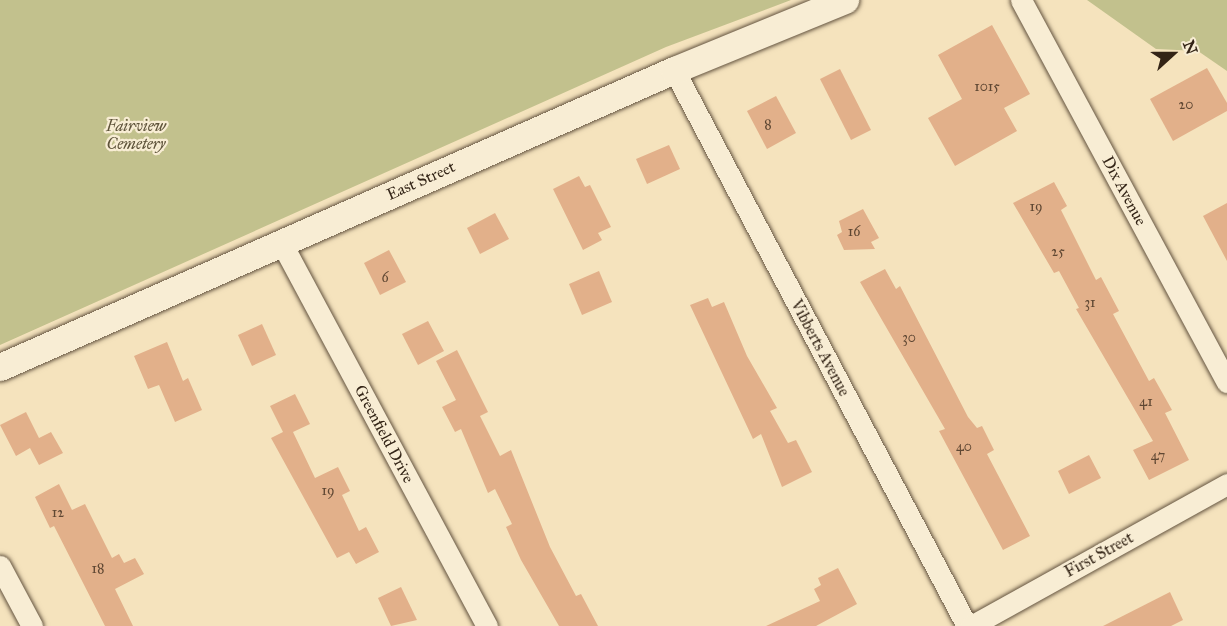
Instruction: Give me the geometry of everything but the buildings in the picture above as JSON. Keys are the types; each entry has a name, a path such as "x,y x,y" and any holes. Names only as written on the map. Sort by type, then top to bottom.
{"street":[{"name":"East Street","path":"0,367 674,69 845,0"},
{"name":"Dix Avenue","path":"1021,0 1227,382"},
{"name":"Vibberts Avenue","path":"674,69 969,626"},
{"name":"Greenfield Drive","path":"281,242 487,626"},
{"name":"First Street","path":"969,626 1227,484"},
{"path":"0,566 32,626"}],"green space":[{"name":"Fairview Cemetery","path":"0,0 791,0 666,47 0,345"},
{"path":"1087,0 1227,0 1227,71 1198,51 1156,49"}]}
